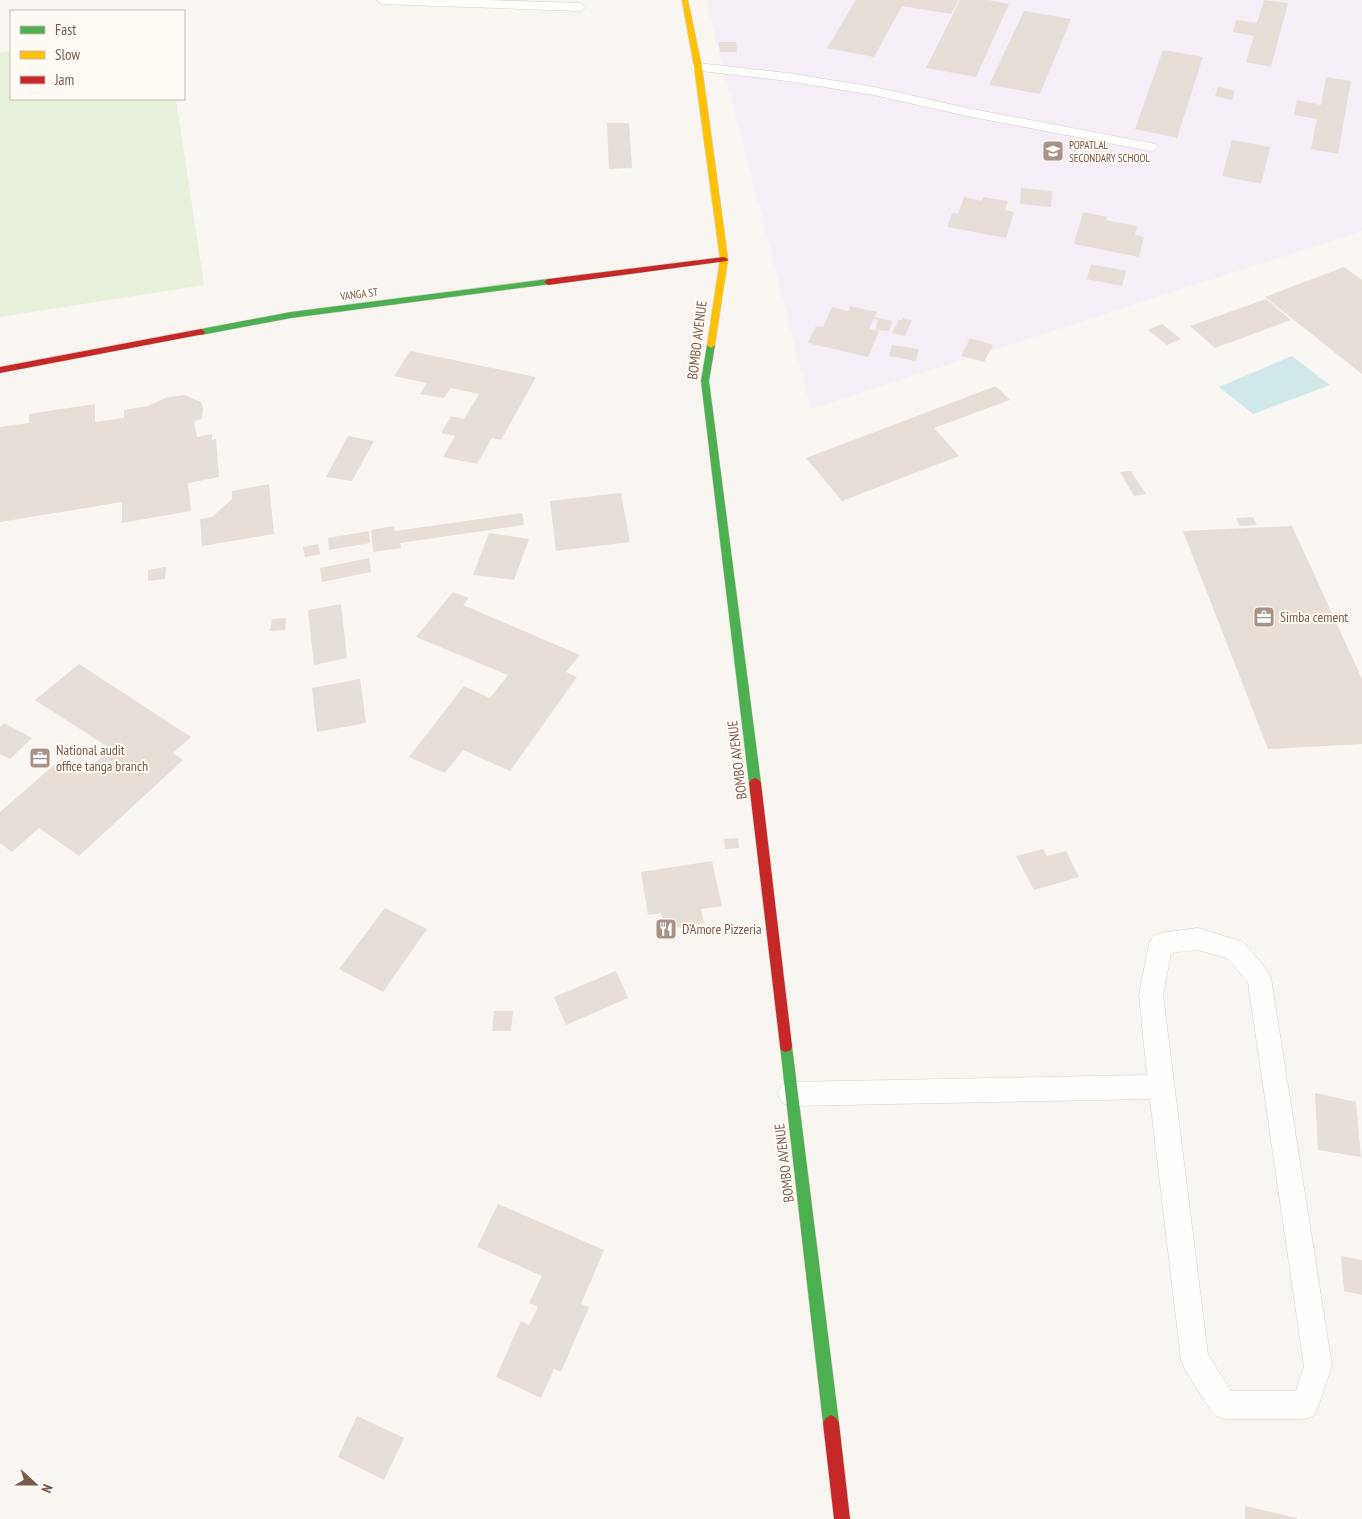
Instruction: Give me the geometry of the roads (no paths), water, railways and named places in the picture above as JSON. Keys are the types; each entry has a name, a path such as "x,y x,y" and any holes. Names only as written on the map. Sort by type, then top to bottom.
{"street":[{"name":"BOMBO AVENUE","path":"686,0 698,67 724,259 705,381 723,515 842,1519"},
{"name":"VANGA ST","path":"0,370 291,315 724,259"}],"lane":[{"path":"382,0 580,7"},
{"path":"698,67 787,77 874,91 967,112 1150,147"},
{"path":"1198,939 1235,950 1260,978 1318,1366 1305,1405 1224,1405 1195,1360 1161,1087 1151,995 1161,944 1198,939"},
{"path":"791,1094 1161,1087"}],"water":[{"path":"1292,356 1330,385 1253,414 1219,387"}],"place":[{"name":"POPATLAL SECONDARY SCHOOL","path":"1053,151"},
{"name":"Simba cement","path":"1264,617"},
{"name":"National audit office tanga branch","path":"40,758"},
{"name":"D’Amore Pizzeria","path":"666,929"}]}
